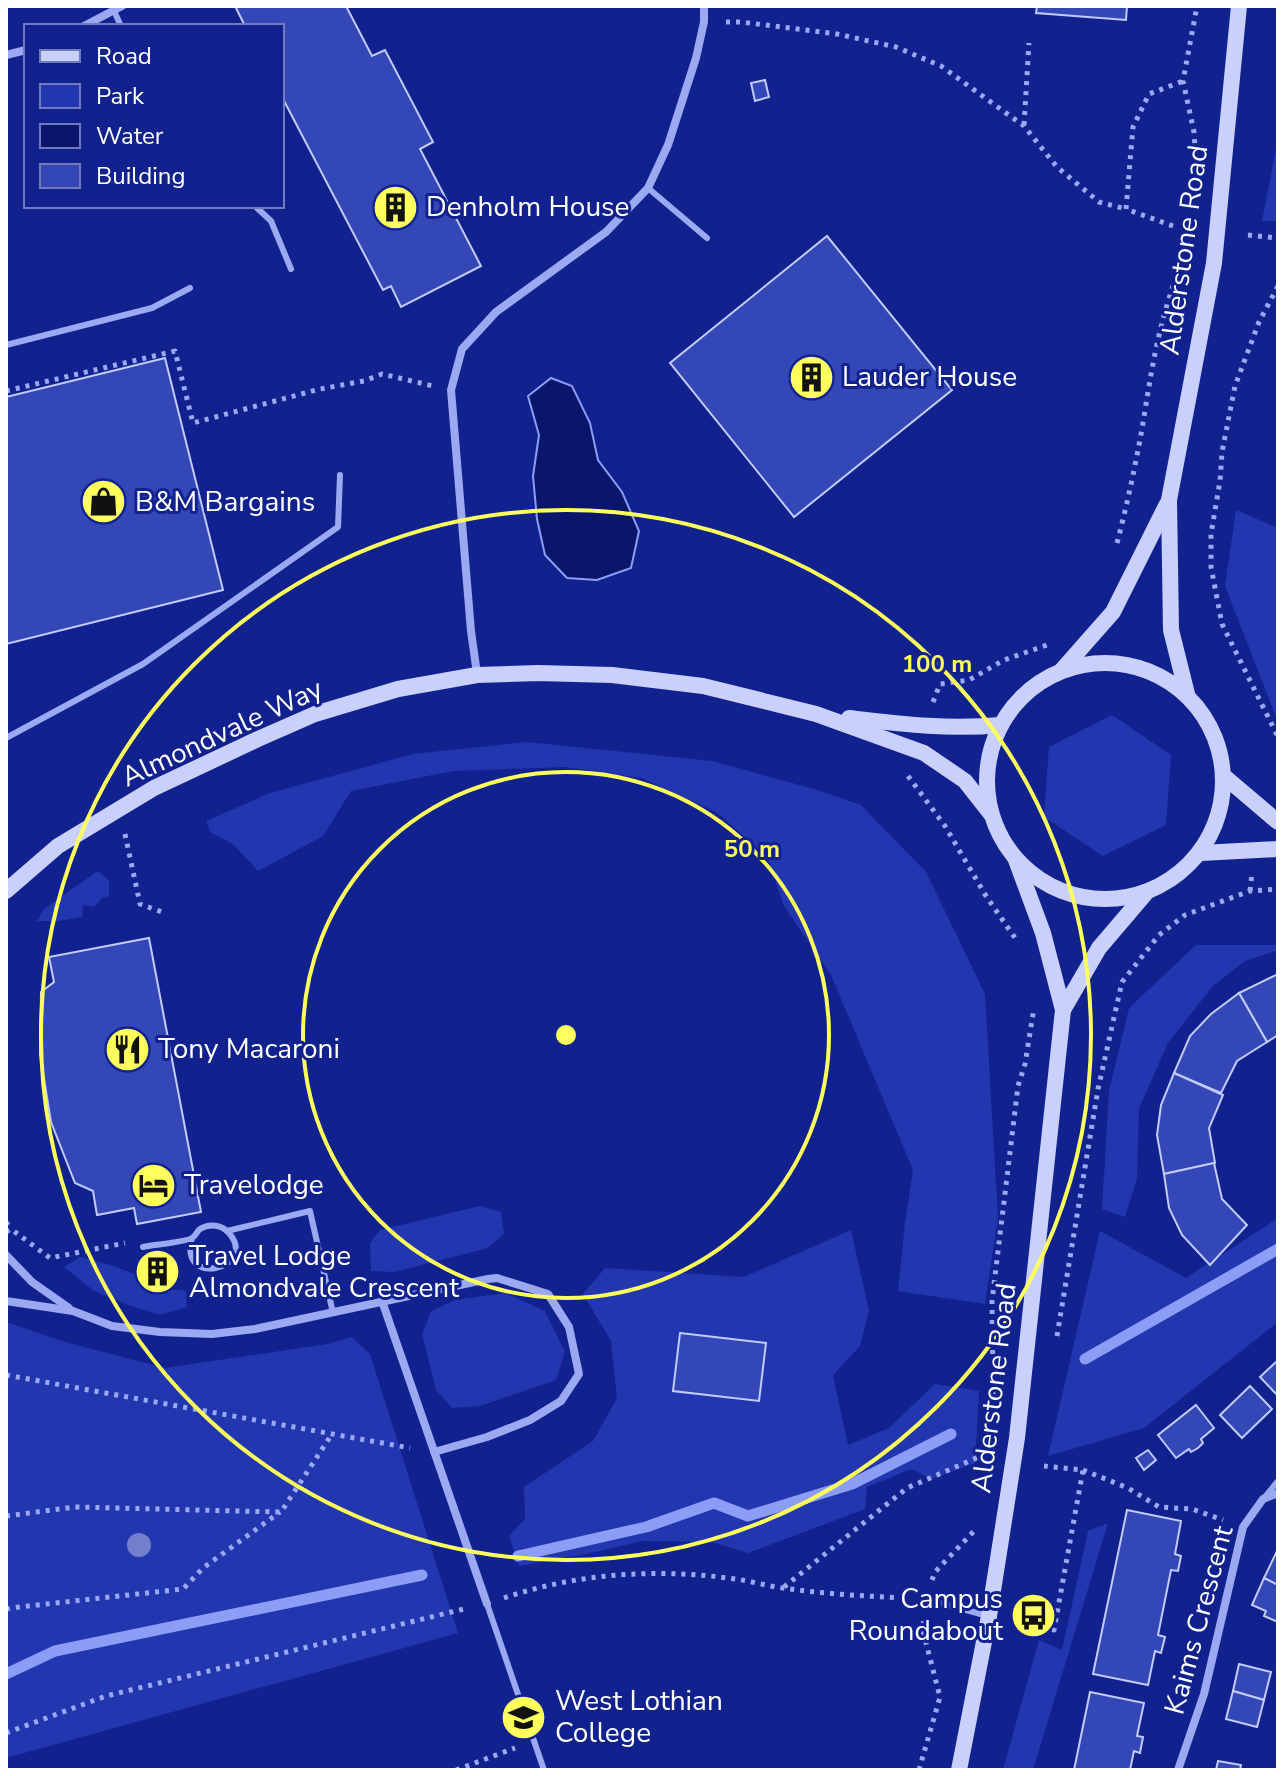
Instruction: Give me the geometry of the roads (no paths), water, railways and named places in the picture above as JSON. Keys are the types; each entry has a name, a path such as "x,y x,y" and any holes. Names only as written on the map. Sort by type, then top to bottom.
{"street":[{"path":"477,675 451,390 462,349 496,312 606,232 648,188 668,145 696,58 704,22 704,6"},
{"name":"Alderstone Road","path":"1187,694 1171,630 1169,500 1214,263 1239,6"},
{"path":"88,24 118,9"},
{"name":"Alderstone Road","path":"1061,671 1113,612 1169,500"},
{"path":"1094,663 1128,664 1159,675 1187,694 1207,718 1220,746 1225,777 1219,817 1201,853 1176,878 1145,894 1111,900 1075,897 1043,883 1016,860 1001,838 991,814 986,783 989,753 1001,725 1016,702 1037,684 1061,671 1094,663"},
{"name":"Almondvale Way","path":"6,891 58,846 154,788 315,714 398,689 477,675 612,675 703,686 816,714 924,753 965,781 991,814"},
{"name":"Almondvale Way","path":"816,714 923,727 1001,725"},
{"path":"1225,777 1278,822"},
{"path":"1201,853 1278,849"},
{"name":"Alderstone Road","path":"959,1770 989,1616 1017,1438 1063,1010 1043,933 1016,860"},
{"name":"Alderstone Road","path":"1063,1010 1099,948 1145,894"},
{"path":"6,1255 32,1282 73,1311"},
{"path":"6,1301 73,1311 112,1326 212,1334 255,1329 497,1278 548,1294 569,1327 579,1374 561,1401 530,1420 487,1437 434,1452"},
{"path":"382,1301 487,1604"},
{"name":"Kaims Crescent","path":"1178,1770 1204,1694 1243,1527 1263,1499 1278,1493"}],"lane":[{"path":"648,188 707,238"},
{"path":"257,208 271,221 291,269"},
{"path":"6,345 152,308 190,288"},
{"path":"6,738 143,664 338,527 340,475"},
{"path":"227,1231 310,1211 333,1313"},
{"path":"143,1247 192,1238 208,1226 221,1227 234,1242 233,1256 229,1263 209,1269 197,1263 191,1251 192,1238"},
{"path":"1263,1499 1278,1481"},
{"path":"926,1599 989,1616"},
{"path":"487,1604 544,1770"}],"water":[{"path":"551,378 572,386 590,423 598,460 622,492 639,531 631,568 597,580 567,578 545,555 537,519 533,476 539,435 528,396"}],"waterway":[{"path":"1085,1359 1278,1249"},
{"path":"518,1556 646,1527 714,1503 748,1516 852,1484 951,1434"},
{"path":"6,1674 55,1651 422,1575"}],"place":[{"name":"Denholm House","path":"395,207"},
{"name":"Lauder House","path":"811,377"},
{"name":"B&M Bargains","path":"104,502"},
{"name":"Tony Macaroni","path":"127,1049"},
{"name":"Travelodge","path":"153,1185"},
{"name":"Travel Lodge Almondvale Crescent","path":"158,1272"},
{"name":"Campus Roundabout","path":"1034,1615"},
{"name":"West Lothian College","path":"524,1717"}]}
